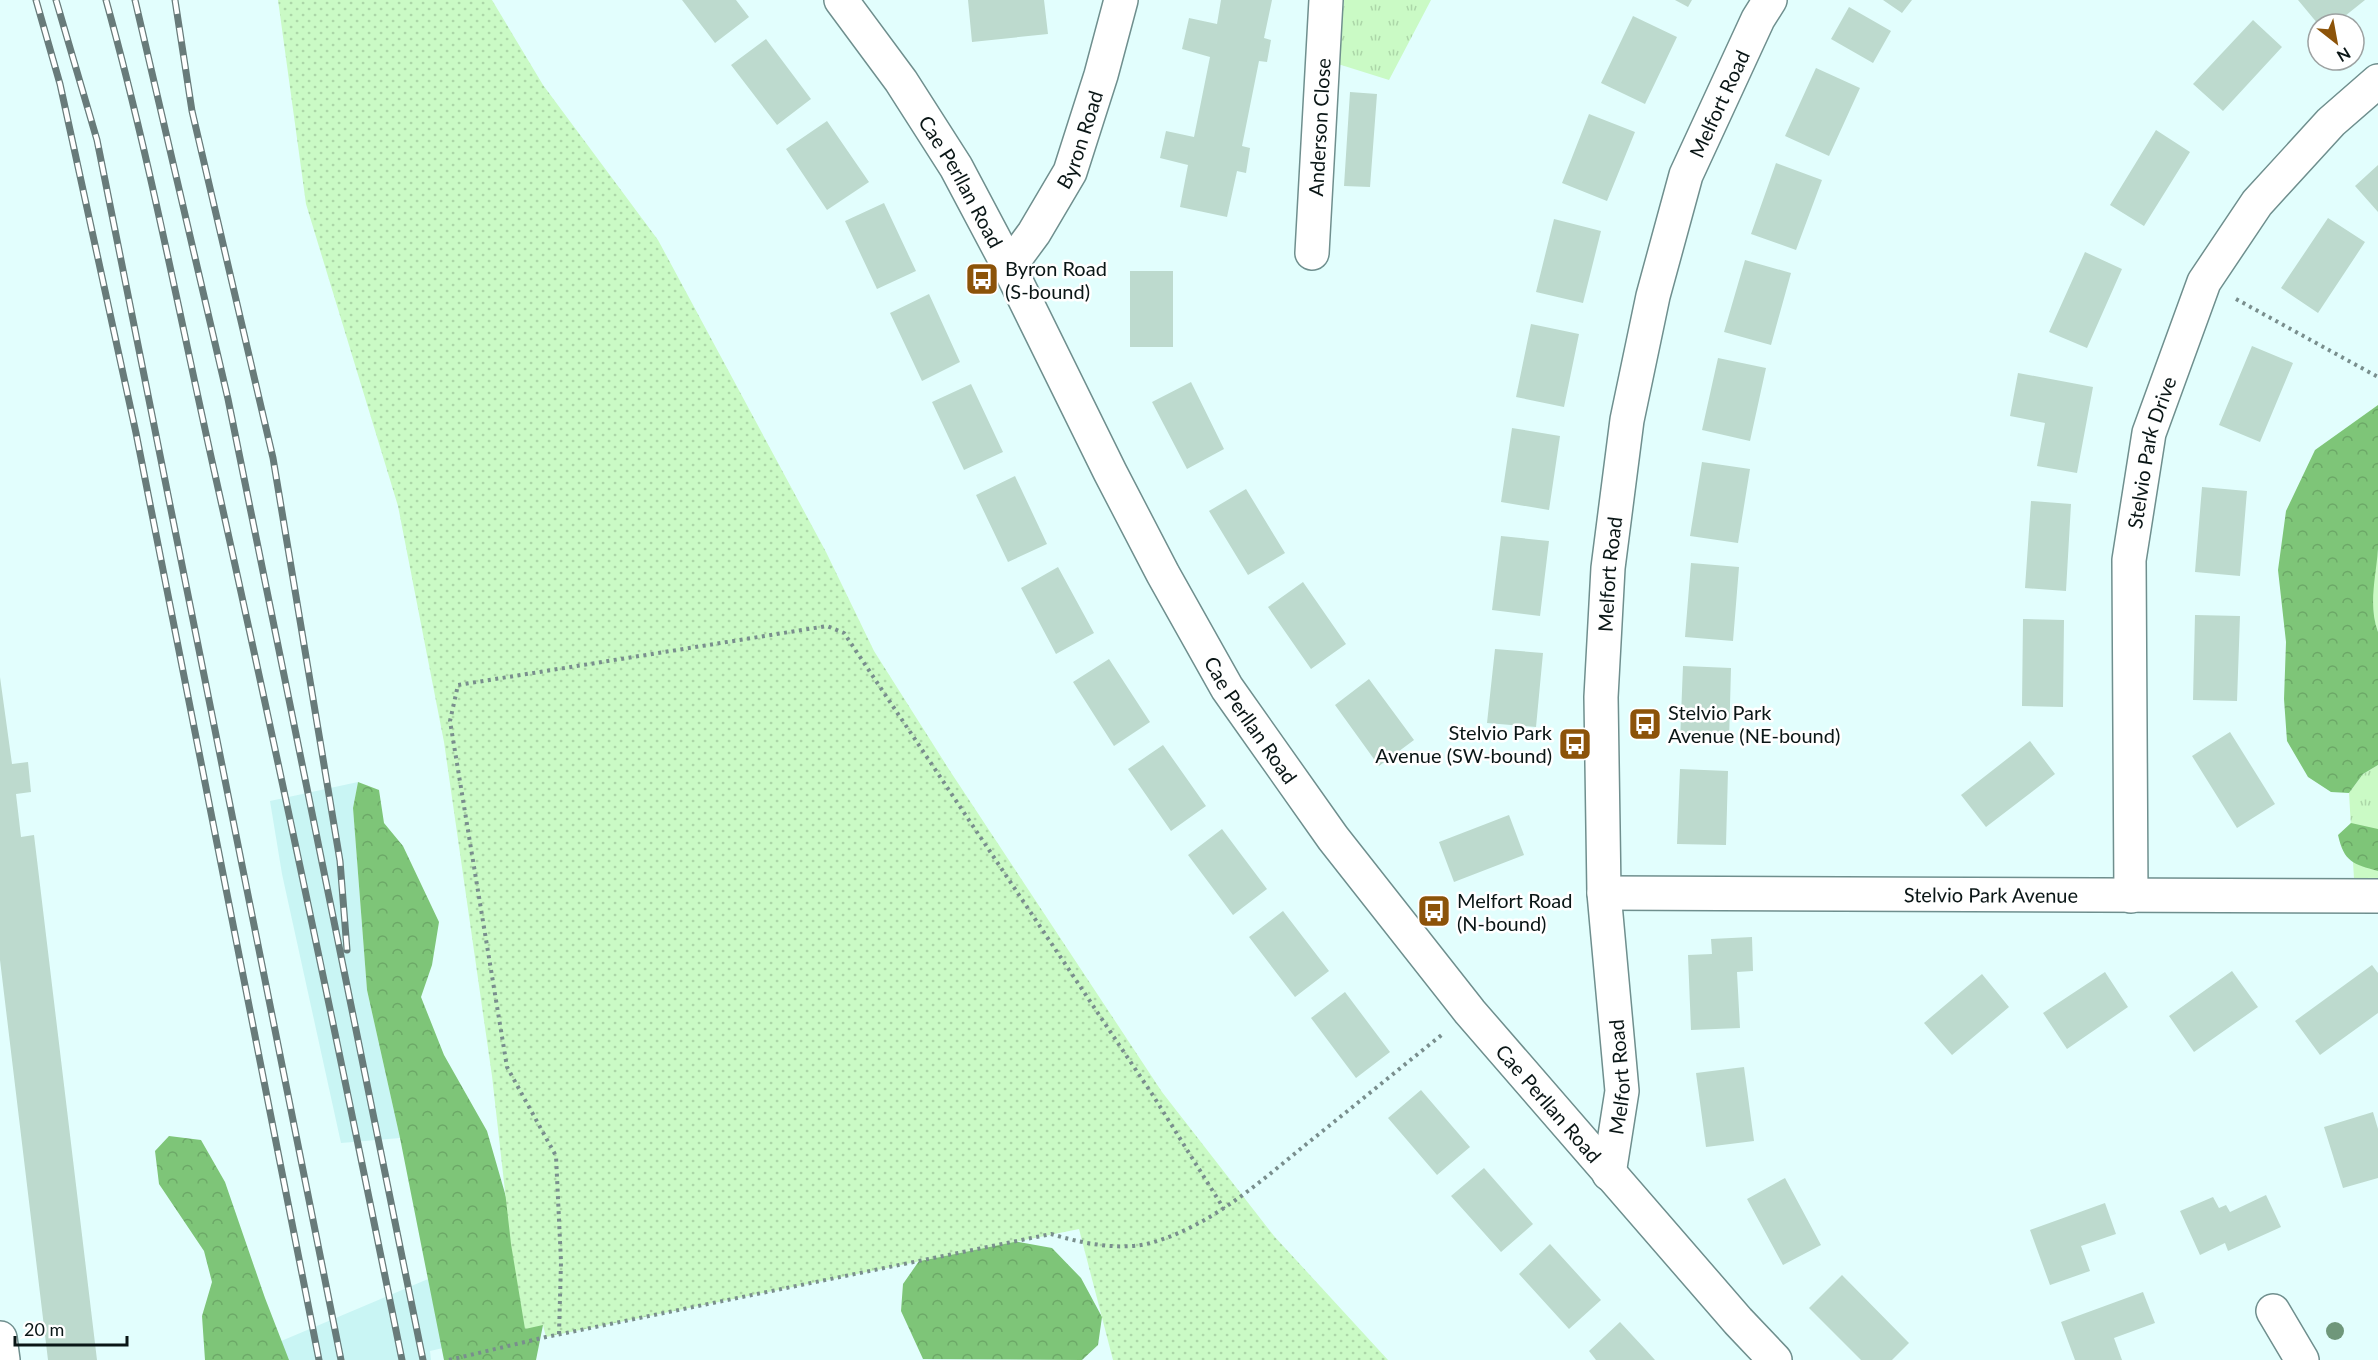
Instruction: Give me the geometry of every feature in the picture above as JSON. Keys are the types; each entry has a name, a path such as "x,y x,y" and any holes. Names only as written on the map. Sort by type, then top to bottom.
{"street":[{"name":"Cae Perllan Road","path":"842,0 902,81 956,167 1009,267 1162,574 1227,688 1333,838 1470,1012 1738,1321 1776,1360"},
{"name":"Byron Road","path":"1009,267 1034,233 1070,172 1101,75 1121,0"},
{"name":"Anderson Close","path":"1312,253 1326,0"},
{"name":"Melfort Road","path":"1610,1174 1622,1091 1604,892 1601,697 1608,568 1627,420 1653,296 1686,176 1758,19 1770,0"},
{"name":"Stelvio Park Drive","path":"2131,896 2129,560 2149,433 2204,282 2258,203 2331,122 2378,81"},
{"name":"Stelvio Park Avenue","path":"1604,892 2378,896"},
{"path":"2273,1311 2302,1360"},
{"path":"0,1338 3,1360"}],"path":[{"path":"2204,282 2378,376"},
{"path":"559,1335 561,1262 556,1156 507,1067 450,721 458,685 827,626 844,633 1154,1097 1224,1209"},
{"path":"449,1360 559,1335 1051,1234 1074,1241 1121,1246 1152,1243 1224,1209 1243,1196 1470,1012"}],"shaded area":[{"path":"358,782 353,808 367,990 400,1138 341,1143 282,874 270,801"},
{"path":"511,1244 525,1329 430,1351 431,1360 236,1360"}],"green space":[{"path":"278,0 492,0 543,85 658,240 826,552 874,651 950,771 1162,1092 1274,1236 1388,1360 1113,1360 1079,1229 546,1337 543,1325 525,1329 511,1244 492,1076 444,742 398,506 306,204"},
{"path":"1344,0 1431,0 1389,80 1338,64"},
{"path":"2378,405 2378,549 2373,601 2378,632 2378,765 2363,774 2349,793 2331,792 2308,777 2287,741 2284,699 2286,642 2278,570 2286,511 2315,450"},
{"path":"2378,549 2378,632 2373,601"},
{"path":"2378,765 2378,896 2355,896 2349,793 2363,774"},
{"path":"358,782 379,790 384,823 403,846 439,922 432,965 421,997 444,1055 487,1131 543,1325 536,1360 444,1360 400,1138 367,990 353,808"},
{"path":"2351,823 2378,829 2378,871 2356,864 2343,851 2338,835"},
{"path":"169,1136 201,1140 225,1182 289,1360 205,1360 202,1316 212,1282 204,1251 159,1184 155,1151"},
{"path":"997,1238 1052,1248 1081,1278 1102,1317 1098,1345 1082,1360 923,1359 901,1311 903,1284 919,1261"}],"building":[{"path":"682,0 736,0 749,17 715,43"},
{"path":"968,0 1044,0 1048,34 972,42"},
{"path":"1221,0 1272,0 1264,38 1271,40 1267,62 1259,61 1242,146 1250,148 1246,173 1237,171 1227,217 1180,207 1188,165 1160,158 1166,131 1194,137 1210,57 1182,49 1189,18 1217,24"},
{"path":"1675,0 1692,0 1688,7"},
{"path":"1883,0 1912,0 1902,13"},
{"path":"2298,0 2365,0 2350,12 2308,12"},
{"path":"1849,7 1891,31 1873,63 1831,39"},
{"path":"1633,16 1677,37 1645,104 1601,83"},
{"path":"2253,20 2282,47 2223,111 2193,84"},
{"path":"766,39 811,99 777,125 731,65"},
{"path":"1816,68 1860,88 1829,156 1785,136"},
{"path":"1350,92 1377,94 1370,187 1344,186"},
{"path":"1589,114 1635,132 1607,201 1562,183"},
{"path":"827,121 869,182 827,210 786,149"},
{"path":"2156,130 2190,152 2144,226 2110,205"},
{"path":"1776,163 1822,180 1796,250 1751,234"},
{"path":"2378,165 2378,212 2355,186"},
{"path":"884,203 916,271 877,289 845,221"},
{"path":"2328,218 2365,242 2318,313 2281,288"},
{"path":"1554,219 1601,231 1583,303 1536,292"},
{"path":"2085,252 2122,269 2087,348 2049,332"},
{"path":"1745,260 1791,273 1771,345 1724,332"},
{"path":"1130,271 1173,271 1173,347 1130,347"},
{"path":"929,294 960,362 922,381 890,313"},
{"path":"1531,324 1579,334 1564,407 1516,397"},
{"path":"2252,346 2293,363 2260,442 2219,425"},
{"path":"1718,358 1766,368 1750,441 1702,430"},
{"path":"2018,373 2093,387 2077,473 2037,466 2045,423 2010,416"},
{"path":"1191,382 1224,449 1187,469 1152,402"},
{"path":"971,384 1003,452 964,470 932,402"},
{"path":"1512,428 1560,436 1549,510 1501,502"},
{"path":"1702,462 1750,469 1738,543 1690,536"},
{"path":"1015,476 1047,544 1008,562 976,495"},
{"path":"2202,487 2247,491 2240,576 2195,572"},
{"path":"1246,489 1285,553 1248,575 1209,511"},
{"path":"2031,501 2071,504 2066,591 2025,588"},
{"path":"1501,536 1549,541 1540,616 1492,610"},
{"path":"1691,563 1739,567 1733,641 1685,637"},
{"path":"1058,567 1094,633 1056,654 1021,588"},
{"path":"1303,582 1346,644 1311,669 1268,607"},
{"path":"2195,615 2240,616 2237,701 2193,700"},
{"path":"2023,619 2064,620 2063,707 2022,706"},
{"path":"1495,649 1543,653 1536,727 1487,723"},
{"path":"1109,659 1150,722 1114,746 1073,682"},
{"path":"1683,666 1731,668 1729,742 1680,741"},
{"path":"0,677 12,764 28,762 31,792 16,794 21,837 34,835 97,1360 48,1360 0,960"},
{"path":"1369,679 1414,740 1379,766 1335,705"},
{"path":"2230,732 2275,804 2237,828 2192,756"},
{"path":"2030,741 2055,774 1986,827 1961,795"},
{"path":"1163,745 1206,806 1171,831 1128,769"},
{"path":"1680,769 1728,771 1726,845 1677,844"},
{"path":"1509,815 1524,855 1454,882 1439,842"},
{"path":"1222,829 1267,889 1233,915 1188,855"},
{"path":"1283,911 1329,971 1295,997 1249,937"},
{"path":"1752,937 1753,971 1737,972 1740,1028 1691,1030 1688,955 1712,954 1711,939"},
{"path":"2372,965 2378,973 2378,1013 2320,1055 2295,1021"},
{"path":"2232,971 2258,1007 2194,1052 2169,1016"},
{"path":"2105,972 2128,1007 2067,1049 2043,1013"},
{"path":"1982,974 2009,1007 1952,1055 1924,1023"},
{"path":"1345,992 1390,1052 1356,1078 1311,1018"},
{"path":"1744,1067 1754,1141 1706,1147 1696,1073"},
{"path":"1421,1090 1470,1147 1437,1175 1388,1118"},
{"path":"2373,1112 2378,1129 2378,1178 2343,1188 2324,1127"},
{"path":"1484,1168 1533,1224 1501,1252 1451,1196"},
{"path":"1785,1178 1821,1245 1783,1265 1747,1199"},
{"path":"2266,1195 2281,1227 2228,1251 2225,1243 2200,1255 2180,1211 2213,1197 2219,1208 2226,1205 2230,1212"},
{"path":"2105,1203 2116,1234 2081,1246 2090,1271 2050,1285 2030,1230"},
{"path":"1550,1244 1601,1300 1569,1329 1519,1274"},
{"path":"1842,1275 1909,1343 1892,1360 1861,1360 1809,1308"},
{"path":"2143,1292 2155,1323 2114,1338 2122,1360 2075,1360 2061,1322"},
{"path":"1620,1322 1655,1360 1596,1360 1589,1351"}],"railway":[{"path":"36,0 60,84 136,433 319,1360"},
{"path":"56,0 97,140 341,1360"},
{"path":"106,0 150,175 263,692 402,1360"},
{"path":"135,0 228,399 423,1360"},
{"path":"175,0 192,111 273,458 340,861 347,950"}],"place":[{"name":"Byron Road (S-bound)","path":"982,279"},
{"name":"Stelvio Park Avenue (NE-bound)","path":"1645,724"},
{"name":"Stelvio Park Avenue (SW-bound)","path":"1575,744"},
{"name":"Melfort Road (N-bound)","path":"1434,911"}]}
